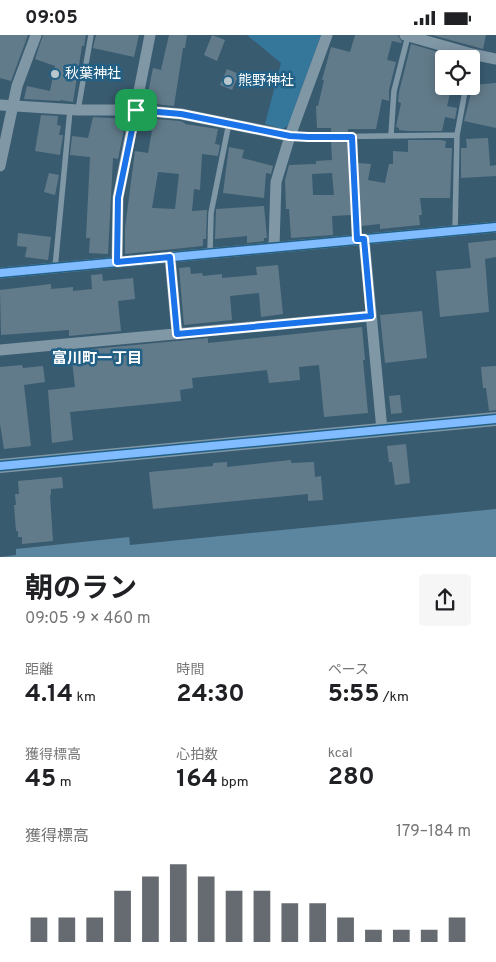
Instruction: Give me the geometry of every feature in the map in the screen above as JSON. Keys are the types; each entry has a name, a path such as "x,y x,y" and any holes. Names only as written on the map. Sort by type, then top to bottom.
{"street":[{"path":"0,166 6,105 17,85 36,35"},
{"path":"117,262 118,198 150,35"},
{"path":"274,247 276,182 290,136 327,35"},
{"path":"406,36 452,50"},
{"path":"480,57 496,59"},
{"path":"6,105 74,110 136,110 181,114 290,136"},
{"path":"0,273 496,227"},
{"path":"360,239 371,316 382,430"},
{"path":"170,257 177,334"},
{"path":"0,350 371,316"},
{"path":"0,466 496,419"}],"lane":[{"path":"55,268 74,110 91,35"},
{"path":"391,135 394,91 406,36"},
{"path":"455,230 457,135 464,95"},
{"path":"210,253 211,213 229,123"},
{"path":"290,136 457,135"},
{"path":"352,137 360,239"}],"shaded area":[{"path":"247,35 321,35 288,126 282,129 265,124 281,63"},
{"path":"496,509 496,557 0,557 16,555 16,549 129,537 130,545"}],"building":[{"path":"0,35 28,35 11,81 0,78"},
{"path":"43,35 86,35 84,46 82,46 73,102 24,99 27,86 50,91 55,66 35,59"},
{"path":"96,35 139,35 134,57 93,48"},
{"path":"169,35 187,35 185,48 183,48 174,106 146,103 153,68 161,70"},
{"path":"212,35 225,40 217,61 204,55"},
{"path":"355,35 398,35 402,42 392,41 387,60 396,62 389,90 389,101 382,99 376,129 348,129 348,132 331,132 331,128 317,128 316,106 318,106 324,80 322,80 331,47 350,52"},
{"path":"432,35 486,35 483,49"},
{"path":"411,44 435,51 435,95 450,95 447,106 457,108 455,119 445,117 442,131 399,130 396,127 401,103 398,102"},
{"path":"227,69 239,74 232,90 220,85"},
{"path":"496,83 496,128 464,121 470,95 480,95 480,84"},
{"path":"41,115 58,116 57,125 61,126 59,135 63,135 60,155 35,151"},
{"path":"93,117 126,119 118,159 113,158 108,254 89,253 90,238 86,238 90,157 70,155 72,136 88,138"},
{"path":"144,118 180,121 185,124 218,129 215,144 220,145 218,156 202,154 200,190 194,189 192,211 207,210 206,239 203,239 203,246 125,254 125,228 135,151 148,153 152,131 142,129","holes":["158,172 179,174 175,209 152,208"]},
{"path":"488,138 490,166 496,165 496,176 461,178 461,148 467,148 466,139"},
{"path":"408,140 446,141 445,148 452,148 450,198 420,198 422,215 419,215 420,225 380,229 380,224 361,226 358,163 371,164 368,180 385,183 389,164 393,164 393,151 408,152"},
{"path":"331,141 348,141 351,215 332,216 333,235 291,238 289,209 286,209 285,180 289,165 316,164 316,161 332,160","holes":["332,173 334,195 313,195 312,174"]},
{"path":"229,147 244,150 242,158 273,166 271,174 266,173 264,198 223,193"},
{"path":"49,173 59,175 55,195 44,192"},
{"path":"264,206 267,238 264,238 264,241 247,243 247,236 215,239 216,209"},
{"path":"18,233 51,237 48,260 25,257 27,247 17,246"},
{"path":"496,240 496,257 485,259 489,312 440,317 436,271 471,268 468,243"},
{"path":"278,265 283,314 261,317 259,293 230,296 232,320 184,325 179,268 190,267 191,274 202,273 203,276 222,274 222,278 257,275 256,267"},
{"path":"102,274 103,281 133,278 135,299 118,301 121,331 69,336 69,330 1,335 0,290 51,284 51,289 73,287 73,291 92,289 91,275"},
{"path":"422,311 427,358 385,363 380,315"},
{"path":"362,327 368,413 324,417 319,365 299,367 300,380 269,383 267,370 192,378 193,388 180,390 181,401 70,412 73,440 52,443 48,390 75,387 71,351 208,338 208,343"},
{"path":"22,365 23,368 43,366 45,382 24,385 31,446 4,449 0,424 0,367"},
{"path":"496,366 496,410 489,411 486,388 483,388 481,367"},
{"path":"400,395 402,413 391,414 389,396"},
{"path":"406,444 410,483 395,485 392,462 389,462 387,446"},
{"path":"291,460 291,463 314,462 315,477 321,476 323,500 308,501 308,494 153,509 149,472 213,466 213,463 227,462 227,467"},
{"path":"62,477 63,488 51,489 50,495 53,541 22,544 22,537 18,537 18,531 16,531 14,505 16,505 15,494 19,494 18,481"}],"cycle path":[{"path":"0,273 496,227"},
{"path":"0,466 496,419"}],"place":[{"name":"秋葉神社","path":"55,74"},
{"name":"熊野神社","path":"228,81"}],"district":[{"name":"富川町一丁目","path":"97,359"}],"route":[{"path":"136,110 181,114 290,136 352,137 357,239 364,239 371,316 177,334 170,257 117,262 118,198 136,110"}]}
